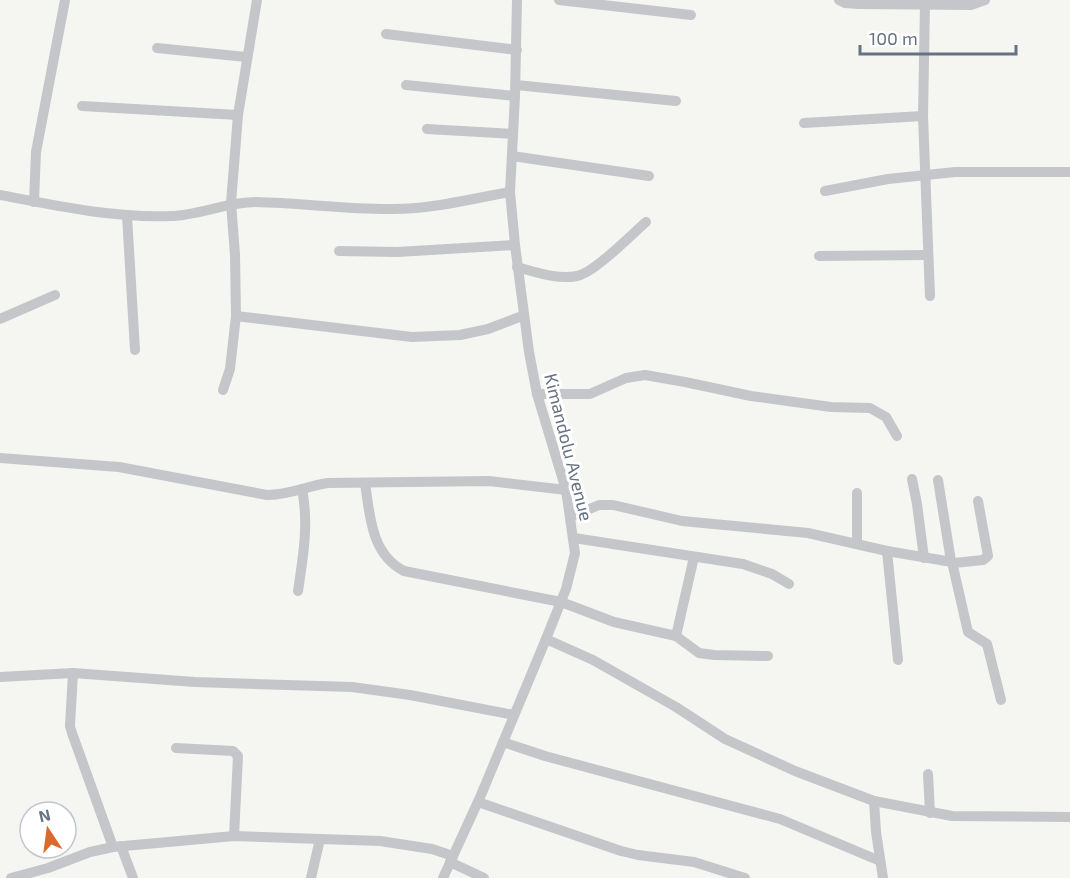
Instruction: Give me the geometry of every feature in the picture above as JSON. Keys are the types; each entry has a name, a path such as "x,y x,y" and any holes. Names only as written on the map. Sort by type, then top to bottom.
{"street":[{"path":"34,202 36,152 65,0"},
{"path":"223,390 230,369 236,316 236,265 231,203 238,115 257,0"},
{"path":"512,0 517,0"},
{"name":"Kimandolu Avenue","path":"443,878 478,802 546,639 561,602 575,553 566,490 537,394 522,316 514,245 510,192 517,50 517,0"},
{"path":"559,0 691,15"},
{"path":"839,0 858,4 971,5 985,0"},
{"path":"926,3 923,116 930,296"},
{"path":"386,34 517,50"},
{"path":"157,48 246,57"},
{"path":"406,85 676,101"},
{"path":"82,106 238,115"},
{"path":"804,123 923,116"},
{"path":"427,129 513,134"},
{"path":"512,156 649,176"},
{"path":"825,190 888,178 955,172 1070,172"},
{"path":"0,195 127,216 174,216 231,203 256,202 398,209 510,192"},
{"path":"127,216 135,350"},
{"path":"517,267 544,274 580,276 646,222"},
{"path":"339,251 397,252 514,245"},
{"path":"819,256 928,255"},
{"path":"0,319 55,295"},
{"path":"236,316 412,337 460,335 488,329 522,316"},
{"path":"537,394 590,393 626,378 645,375 774,400 831,407 870,408 886,417 897,436"},
{"path":"0,458 119,467 267,495 290,493 328,483 489,481 566,490"},
{"path":"912,479 918,504 924,558"},
{"path":"938,480 952,562 968,632 987,644 1001,700"},
{"path":"365,483 376,541 382,553 395,567 412,573 561,602 614,622 676,636 699,653 768,656"},
{"path":"298,591 306,527 306,508 302,489"},
{"path":"857,493 857,544"},
{"path":"571,517 605,504 682,520 808,533 887,551 952,562 983,560 988,556 978,501"},
{"path":"574,538 743,564 772,574 789,584"},
{"path":"887,551 898,660"},
{"path":"676,636 694,556"},
{"path":"546,639 593,660 676,707 724,739 795,771 873,801 952,816 1070,817"},
{"path":"73,673 70,726 72,733 117,846 133,878"},
{"path":"0,677 73,673 195,682 352,687 410,695 514,715"},
{"path":"503,742 576,765 780,819 880,861"},
{"path":"176,748 232,751 238,756 240,762 234,836"},
{"path":"928,774 930,813"},
{"path":"873,801 884,878"},
{"path":"478,802 621,851 694,862 745,878"},
{"path":"12,878 48,868 90,852 117,846 234,836 380,841 432,849 484,878"},
{"path":"311,878 320,839"}]}
